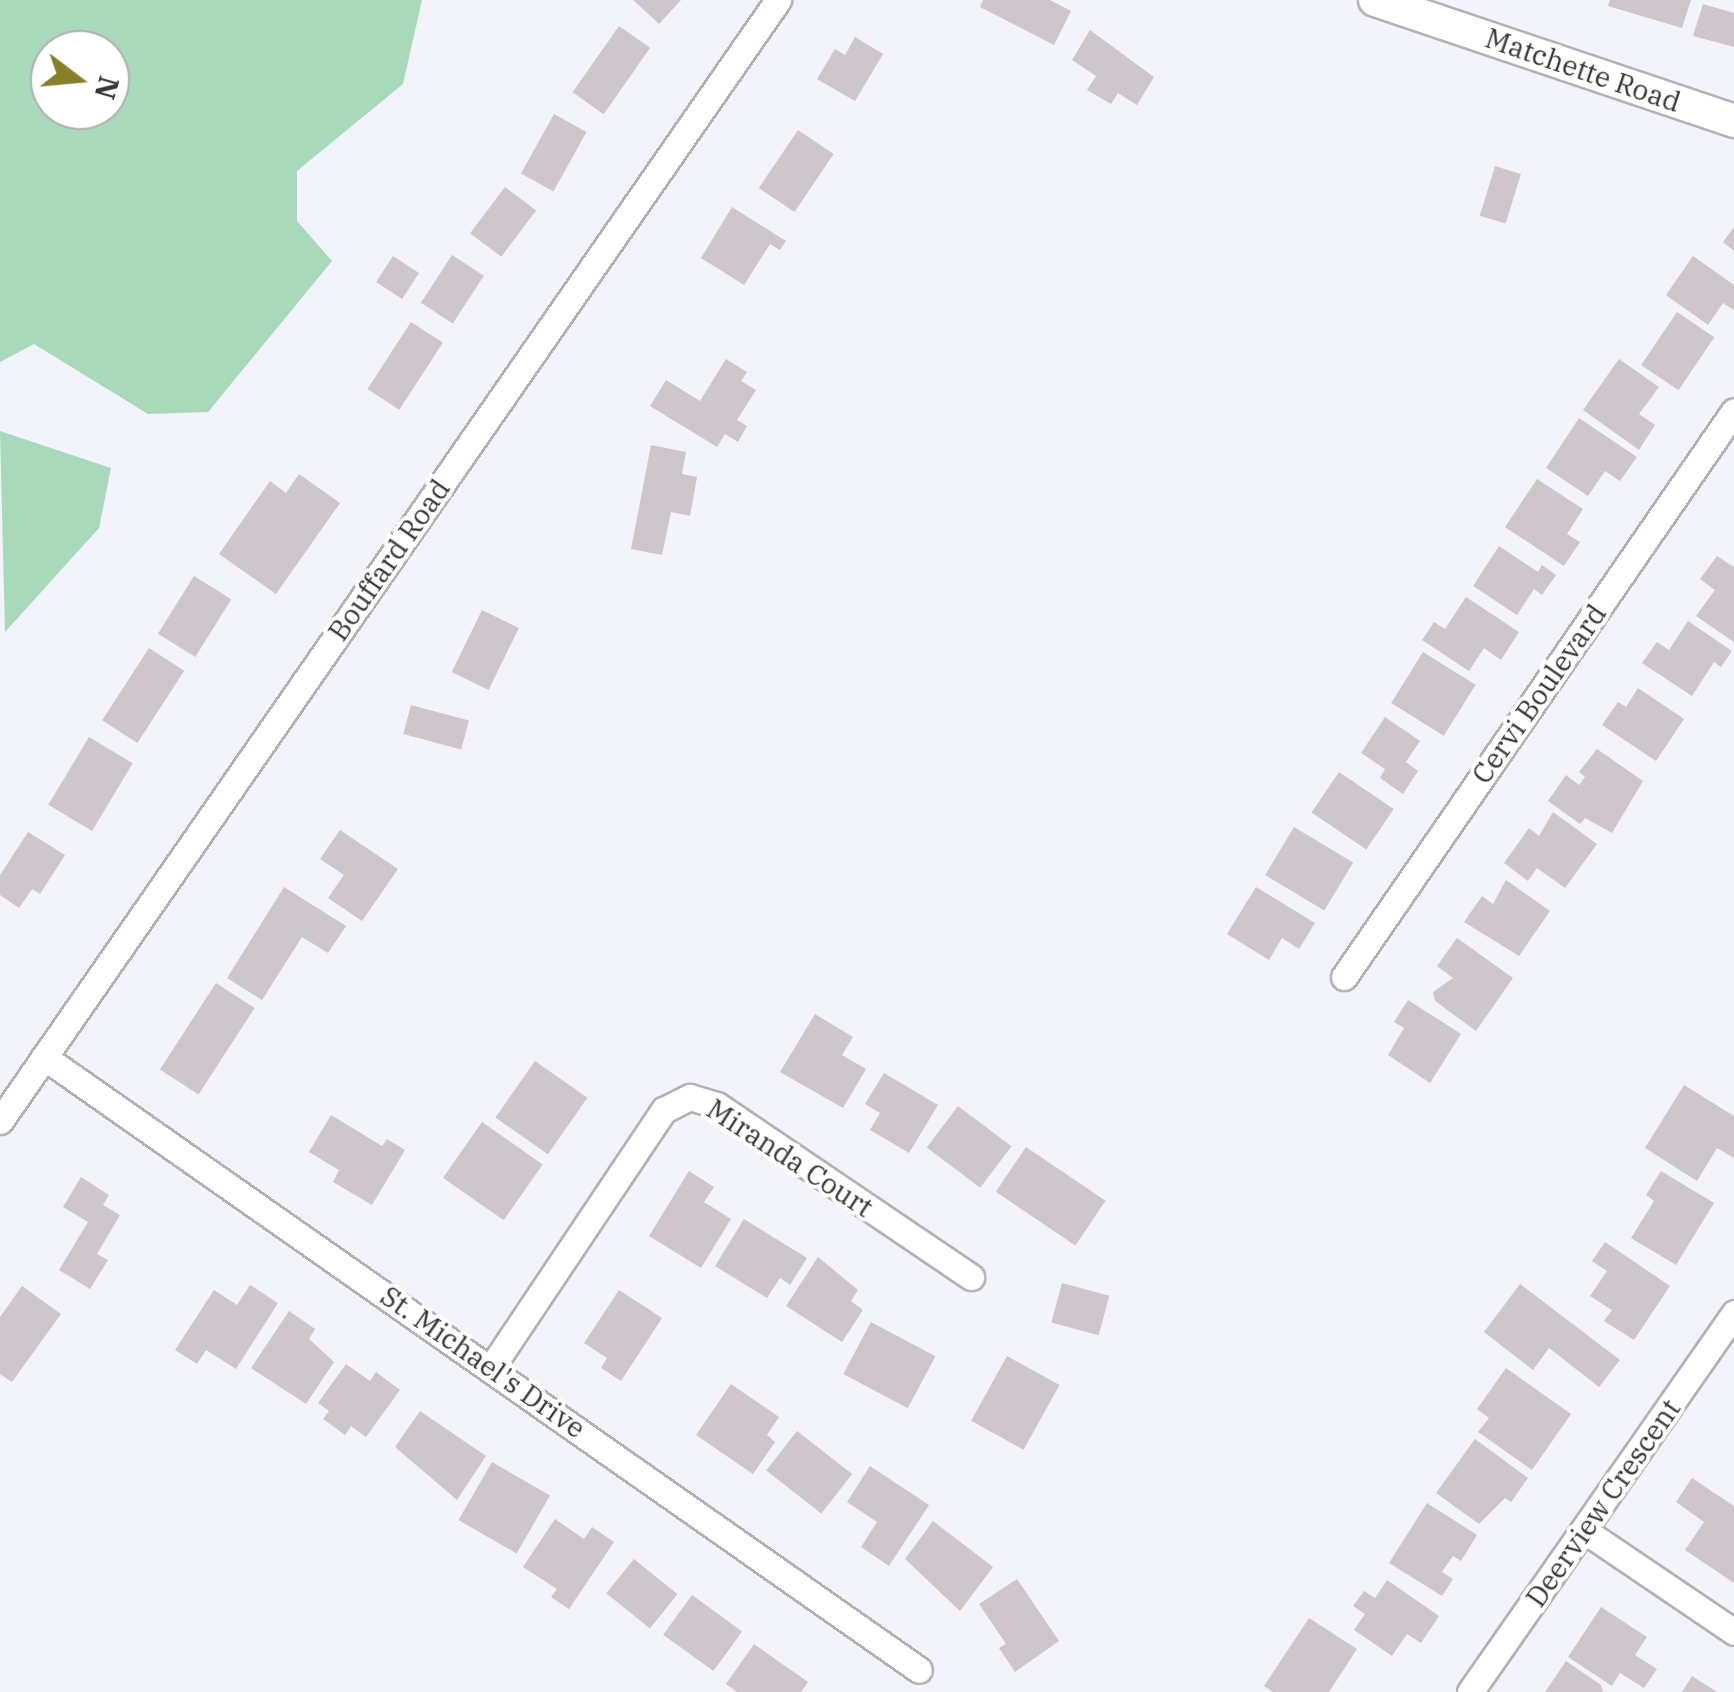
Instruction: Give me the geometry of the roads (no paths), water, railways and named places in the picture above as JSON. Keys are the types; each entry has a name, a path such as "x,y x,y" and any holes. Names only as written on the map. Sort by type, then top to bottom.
{"street":[{"name":"Bouffard Road","path":"0,1121 778,0"},
{"name":"Matchette Road","path":"1374,0 1734,121"},
{"name":"Cervi Boulevard","path":"1344,977 1734,411"},
{"name":"St. Michael's Drive","path":"44,1057 920,1670"},
{"name":"Miranda Court","path":"491,1368 664,1110 690,1097 717,1105 971,1277"},
{"name":"Deerview Crescent","path":"1470,1692 1734,1314"},
{"path":"1585,1531 1734,1632"}]}
